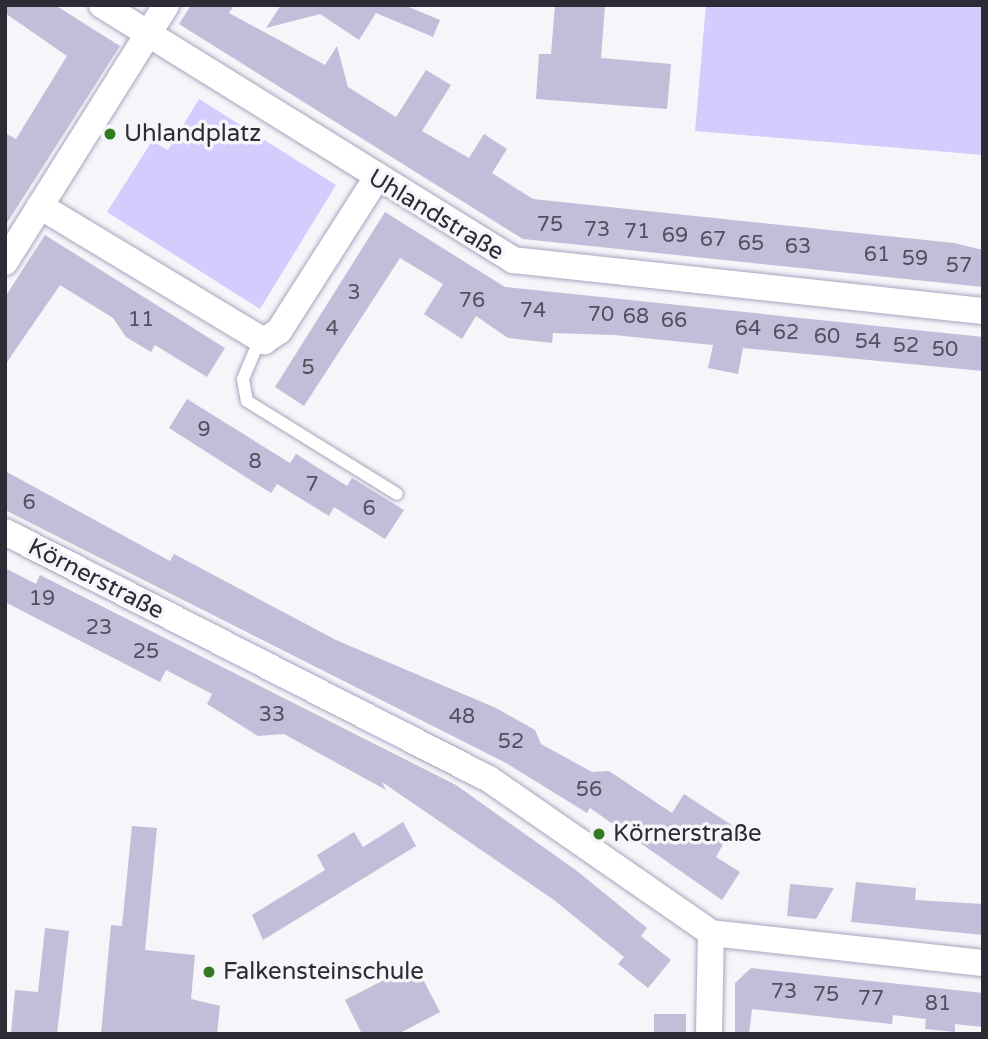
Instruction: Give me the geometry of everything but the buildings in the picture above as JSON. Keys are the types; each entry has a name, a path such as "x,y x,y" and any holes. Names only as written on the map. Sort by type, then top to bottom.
{"street":[{"name":"Uhlandstraße","path":"102,5 377,177 530,265 983,311"},
{"path":"5,262 166,5"},
{"path":"40,206 259,341 279,331 377,177"},
{"name":"Körnerstraße","path":"5,532 489,779 711,933 983,963"},
{"path":"709,1034 711,933"}],"lane":[{"path":"259,341 243,379 247,401 397,494"}],"shaded area":[{"path":"706,5 983,5 983,155 695,131"},
{"path":"199,99 336,185 260,309 107,212 152,141 168,150"}],"place":[{"name":"Uhlandplatz","path":"110,134"},
{"name":"Körnerstraße","path":"599,834"},
{"name":"Falkensteinschule","path":"209,972"}]}
